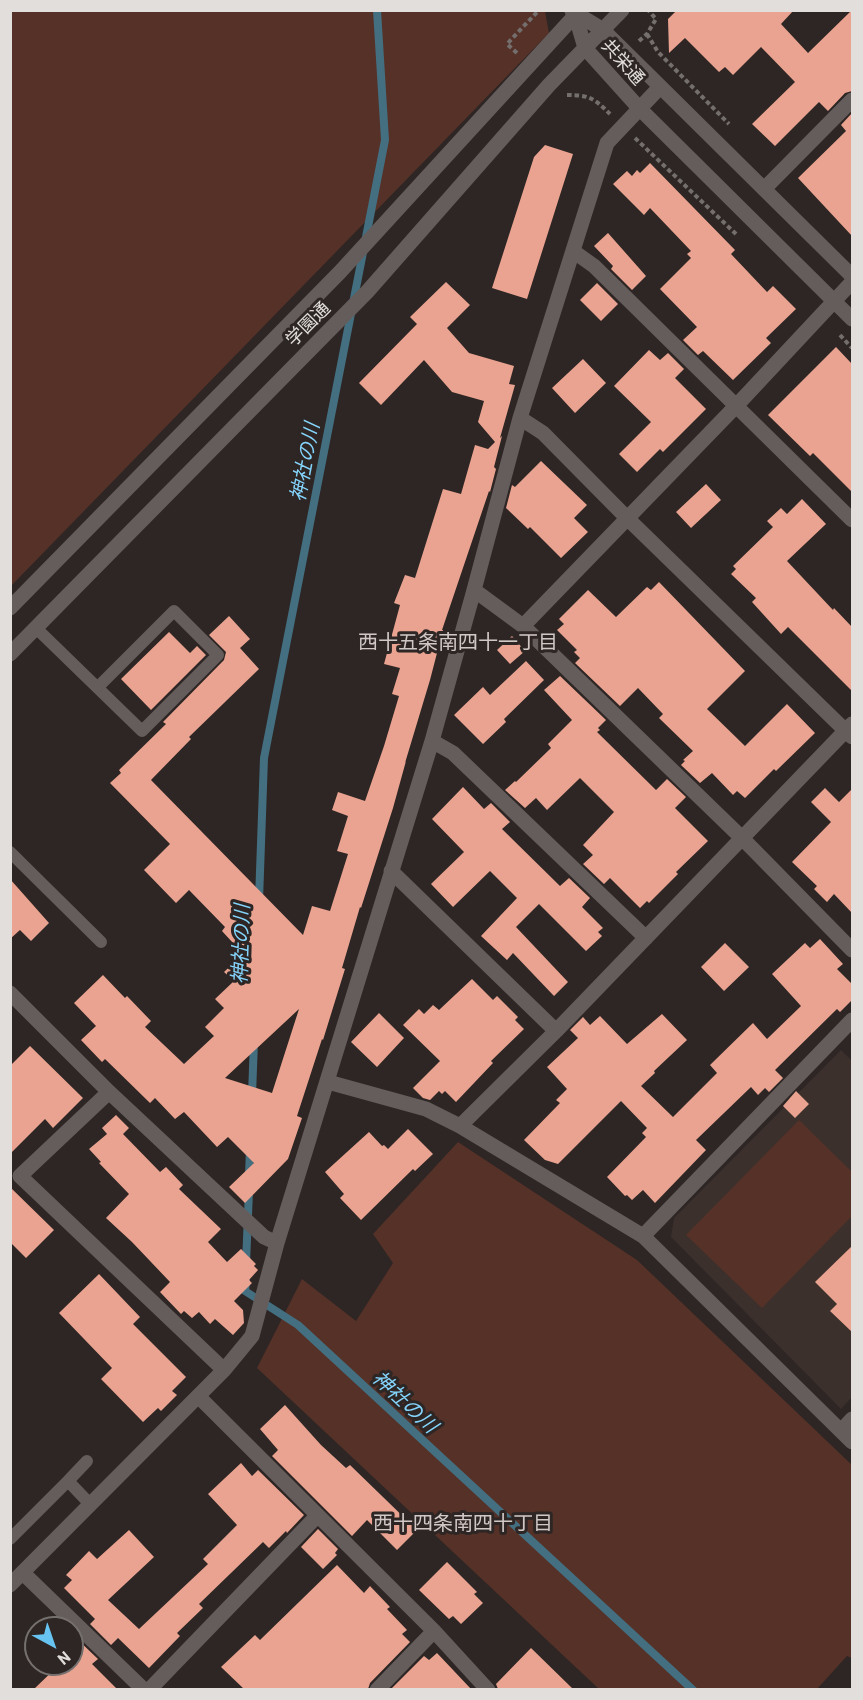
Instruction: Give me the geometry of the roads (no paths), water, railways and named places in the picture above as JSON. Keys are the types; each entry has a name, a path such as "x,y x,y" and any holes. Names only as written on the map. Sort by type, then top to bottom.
{"street":[{"name":"学園通","path":"10,654 367,292 549,85 622,10"},
{"name":"学園通","path":"10,608 340,272 576,12"},
{"name":"共栄通","path":"576,12 603,30 852,276"},
{"name":"共栄通","path":"576,12 585,48 639,108 852,319"},
{"path":"10,1585 224,1370 252,1336 277,1243 432,741 520,418 607,143 660,87"},
{"path":"765,189 852,100"},
{"path":"573,251 594,266 852,520"},
{"path":"523,626 737,405 852,282"},
{"path":"460,1126 850,730 627,518 543,433 520,418"},
{"path":"474,590 523,626 743,839 852,950"},
{"path":"432,741 453,753 646,938"},
{"path":"391,872 556,1031"},
{"path":"10,993 109,1092 264,1237 277,1243"},
{"path":"643,1236 852,1020"},
{"path":"328,1082 426,1109 460,1126 643,1236 852,1442"},
{"path":"109,1092 20,1176 224,1370"},
{"path":"198,1396 434,1631 488,1689"},
{"path":"841,1431 852,1419"},
{"path":"149,1689 317,1516"},
{"path":"23,1573 144,1689"},
{"path":"377,1689 434,1631"}],"lane":[{"path":"36,628 142,731 218,655 174,612 98,687"},
{"path":"10,852 101,942"},
{"path":"10,1539 87,1461"},
{"path":"68,1481 90,1504"}],"waterway":[{"name":"神社の川","path":"259,900 264,758 385,140 377,10"},
{"name":"神社の川","path":"252,1095 254,1041"},
{"name":"神社の川","path":"249,1176 250,1149"},
{"name":"神社の川","path":"246,1263 249,1191"},
{"name":"神社の川","path":"246,1281 245,1291 298,1325 693,1690"}],"district":[{"name":"西十五条南四十一丁目","path":"458,642"},
{"name":"西十四条南四十丁目","path":"463,1523"}]}
